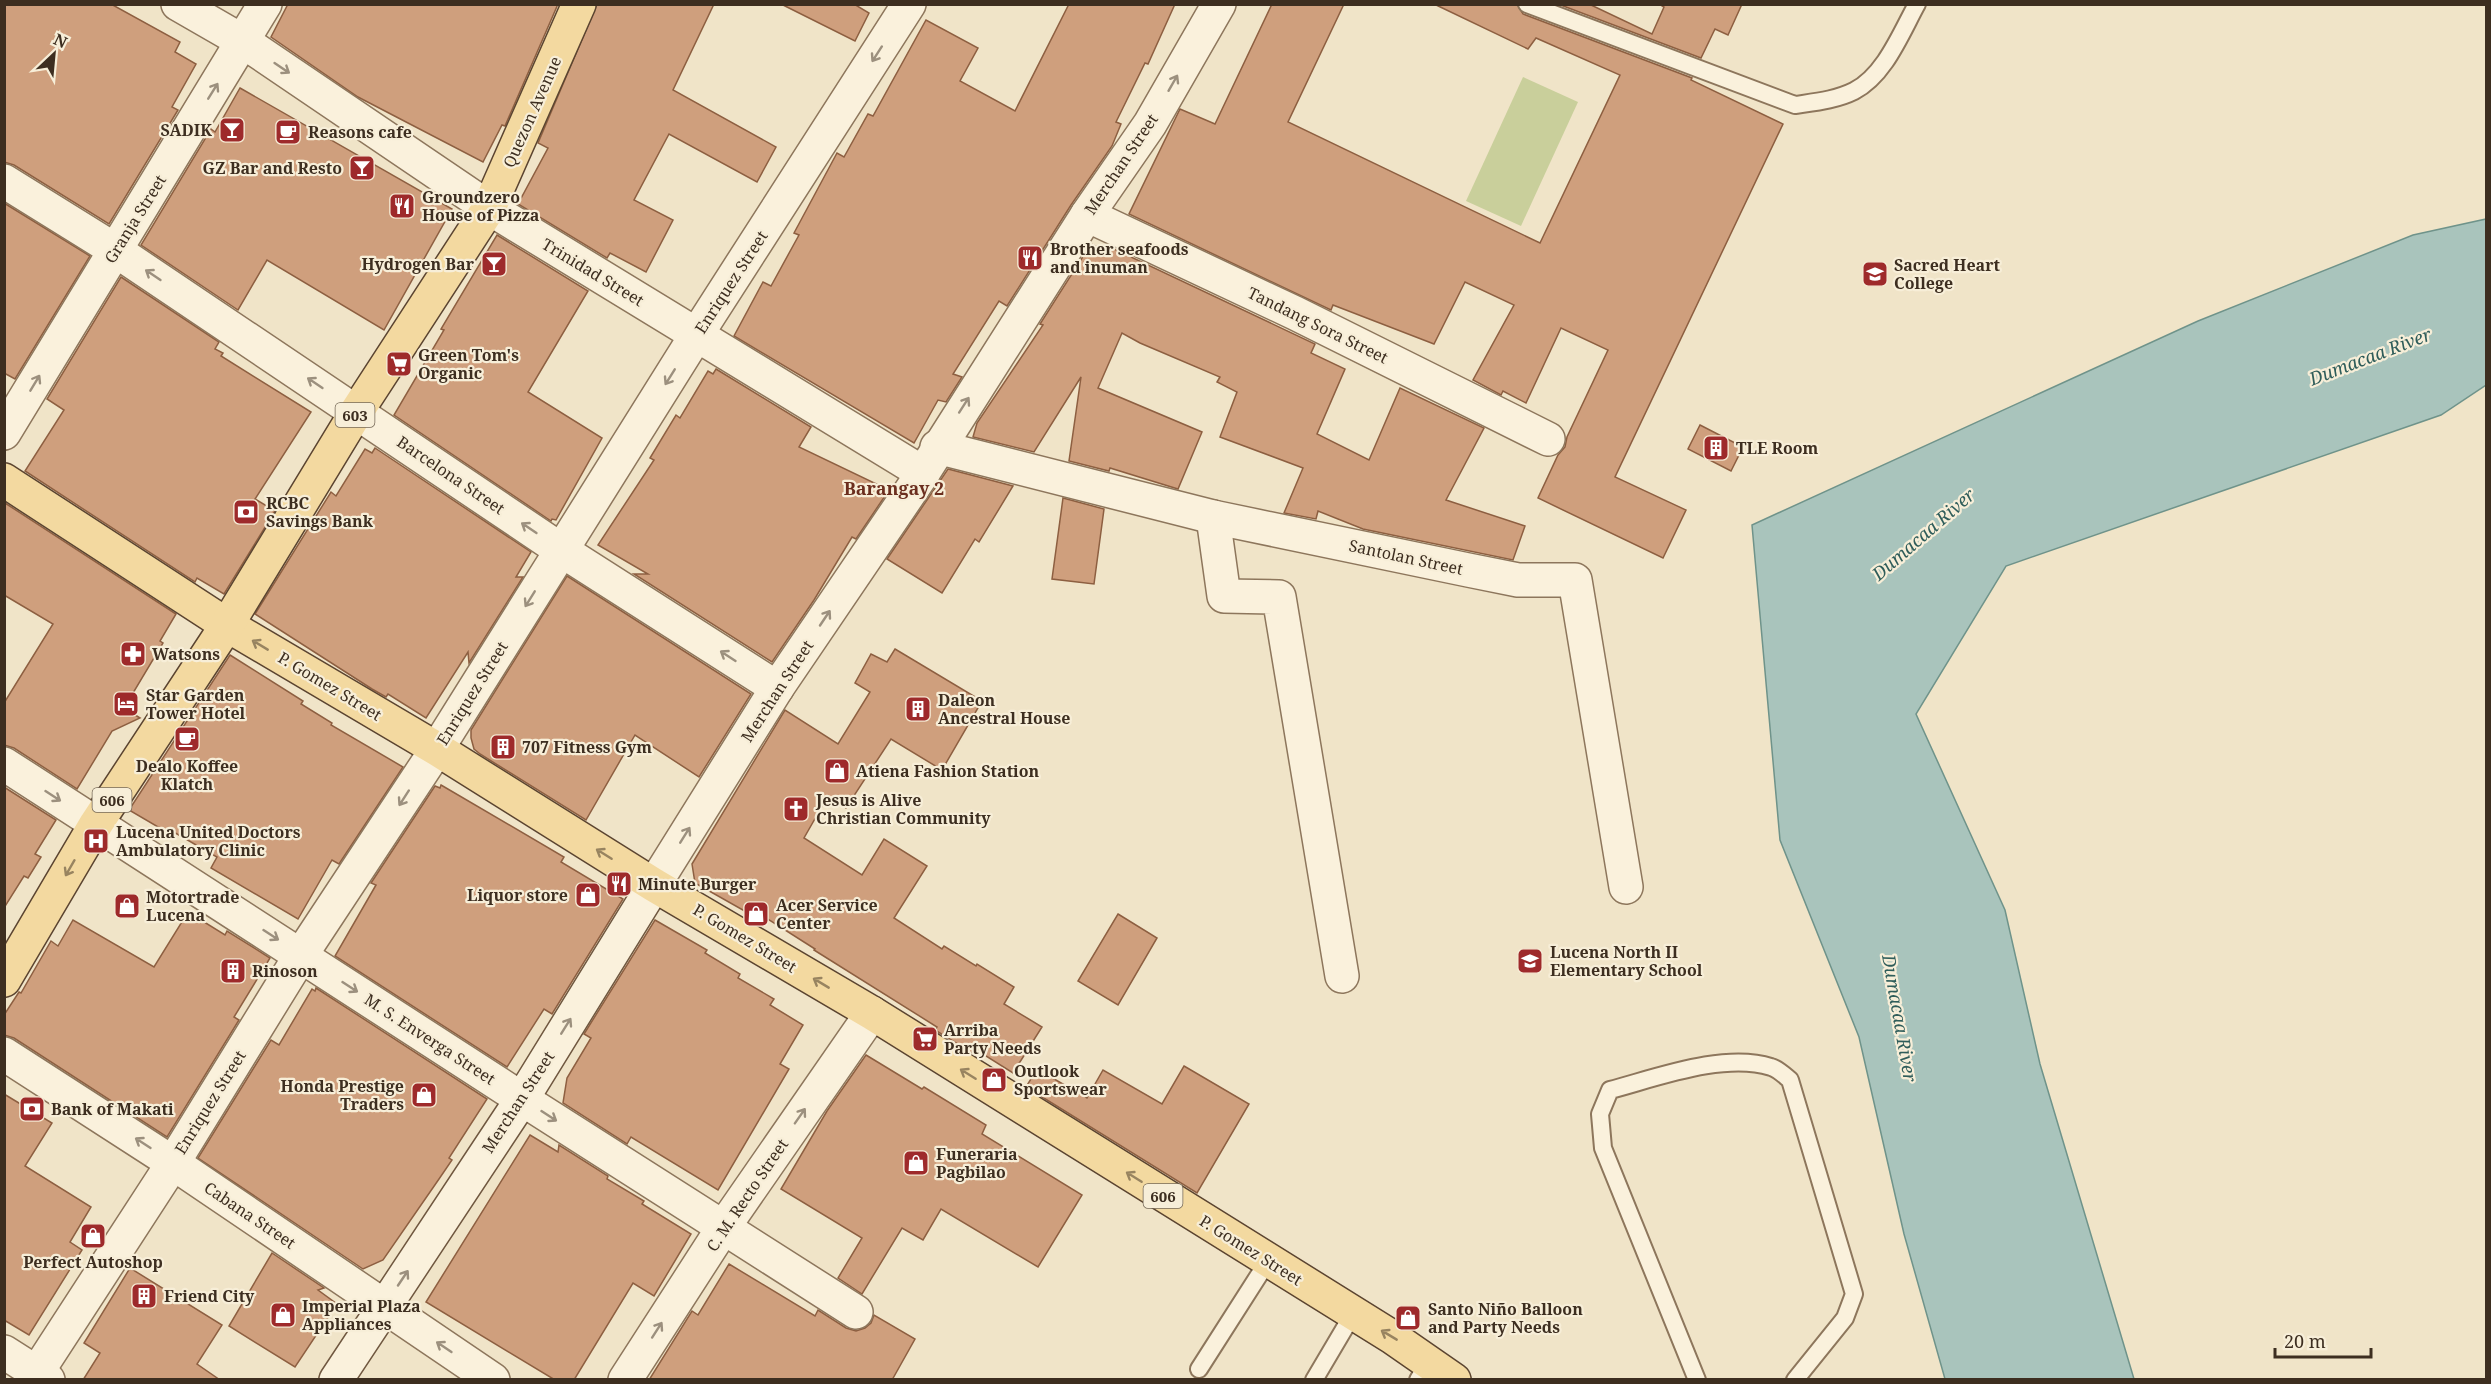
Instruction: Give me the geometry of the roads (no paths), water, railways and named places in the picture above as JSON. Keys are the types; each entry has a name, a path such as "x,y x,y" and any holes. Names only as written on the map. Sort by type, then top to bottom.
{"main road":[{"name":"Quezon Avenue","path":"4,980 96,824 227,625 357,411 489,208 579,4"},
{"name":"P. Gomez Street","path":"4,480 227,625 436,749 654,885 872,1013 1353,1314 1434,1373"}],"street":[{"name":"Trinidad Street","path":"178,4 244,42 489,208 697,334 930,460"},
{"name":"Granja Street","path":"4,433 244,42 265,4"},
{"name":"Enriquez Street","path":"39,1377 301,955 436,749 697,334 909,4"},
{"name":"Merchan Street","path":"336,1380 522,1099 777,688 930,460 1087,215 1150,124 1219,4"},
{"name":"Barcelona Street","path":"4,181 115,250 561,550 777,688"},
{"name":"Tandang Sora Street","path":"1087,215 1295,313 1548,438"},
{"name":"Santolan Street","path":"930,460 1518,580 1575,580 1626,887"},
{"path":"1213,517 1224,596 1279,597 1342,976"},
{"name":"M. S. Enverga Street","path":"4,764 856,1312"},
{"name":"C. M. Recto Street","path":"625,1380 723,1228 872,1013"},
{"name":"Cabana Street","path":"4,1054 173,1163 493,1380"},
{"path":"4,1352 39,1377"}],"lane":[{"path":"1527,4 1658,53 1732,84 1795,105 1826,101 1855,90 1874,76 1887,58 1917,4"},
{"path":"1697,1380 1603,1148 1600,1114 1610,1090 1703,1065 1755,1063 1774,1068 1790,1080 1854,1294 1845,1318 1795,1380"},
{"path":"1199,1368 1268,1261"},
{"path":"1314,1380 1353,1314"}],"water":[{"name":"Dumacaa River","path":"2486,219 2486,385 2441,415 2006,566 1916,714 2005,910 2040,1064 2134,1379 1945,1379 1904,1234 1859,1037 1780,840 1752,525 2198,321 2413,235"}],"place":[{"name":"SADIK","path":"232,130"},
{"name":"Reasons cafe","path":"288,132"},
{"name":"GZ Bar and Resto","path":"362,168"},
{"name":"Groundzero House of Pizza","path":"402,206"},
{"name":"Brother seafoods and inuman","path":"1030,258"},
{"name":"Hydrogen Bar","path":"494,264"},
{"name":"Sacred Heart College","path":"1875,274"},
{"name":"Green Tom's Organic","path":"399,364"},
{"name":"TLE Room","path":"1716,448"},
{"name":"RCBC Savings Bank","path":"246,512"},
{"name":"Watsons","path":"133,654"},
{"name":"Star Garden Tower Hotel","path":"126,704"},
{"name":"Daleon Ancestral House","path":"918,709"},
{"name":"Dealo Koffee Klatch","path":"187,739"},
{"name":"707 Fitness Gym","path":"503,747"},
{"name":"Atiena Fashion Station","path":"837,771"},
{"name":"Jesus is Alive Christian Community","path":"796,809"},
{"name":"Lucena United Doctors Ambulatory Clinic","path":"96,841"},
{"name":"Minute Burger","path":"619,884"},
{"name":"Liquor store","path":"588,895"},
{"name":"Motortrade Lucena","path":"127,906"},
{"name":"Acer Service Center","path":"756,914"},
{"name":"Lucena North II Elementary School","path":"1530,961"},
{"name":"Rinoson","path":"233,971"},
{"name":"Arriba Party Needs","path":"925,1039"},
{"name":"Outlook Sportswear","path":"994,1080"},
{"name":"Honda Prestige Traders","path":"424,1095"},
{"name":"Bank of Makati","path":"32,1109"},
{"name":"Funeraria Pagbilao","path":"916,1163"},
{"name":"Perfect Autoshop","path":"93,1236"},
{"name":"Friend City","path":"144,1296"},
{"name":"Imperial Plaza Appliances","path":"283,1315"},
{"name":"Santo Niño Balloon and Party Needs","path":"1408,1318"}],"district":[{"name":"Barangay 2","path":"894,488"}]}
